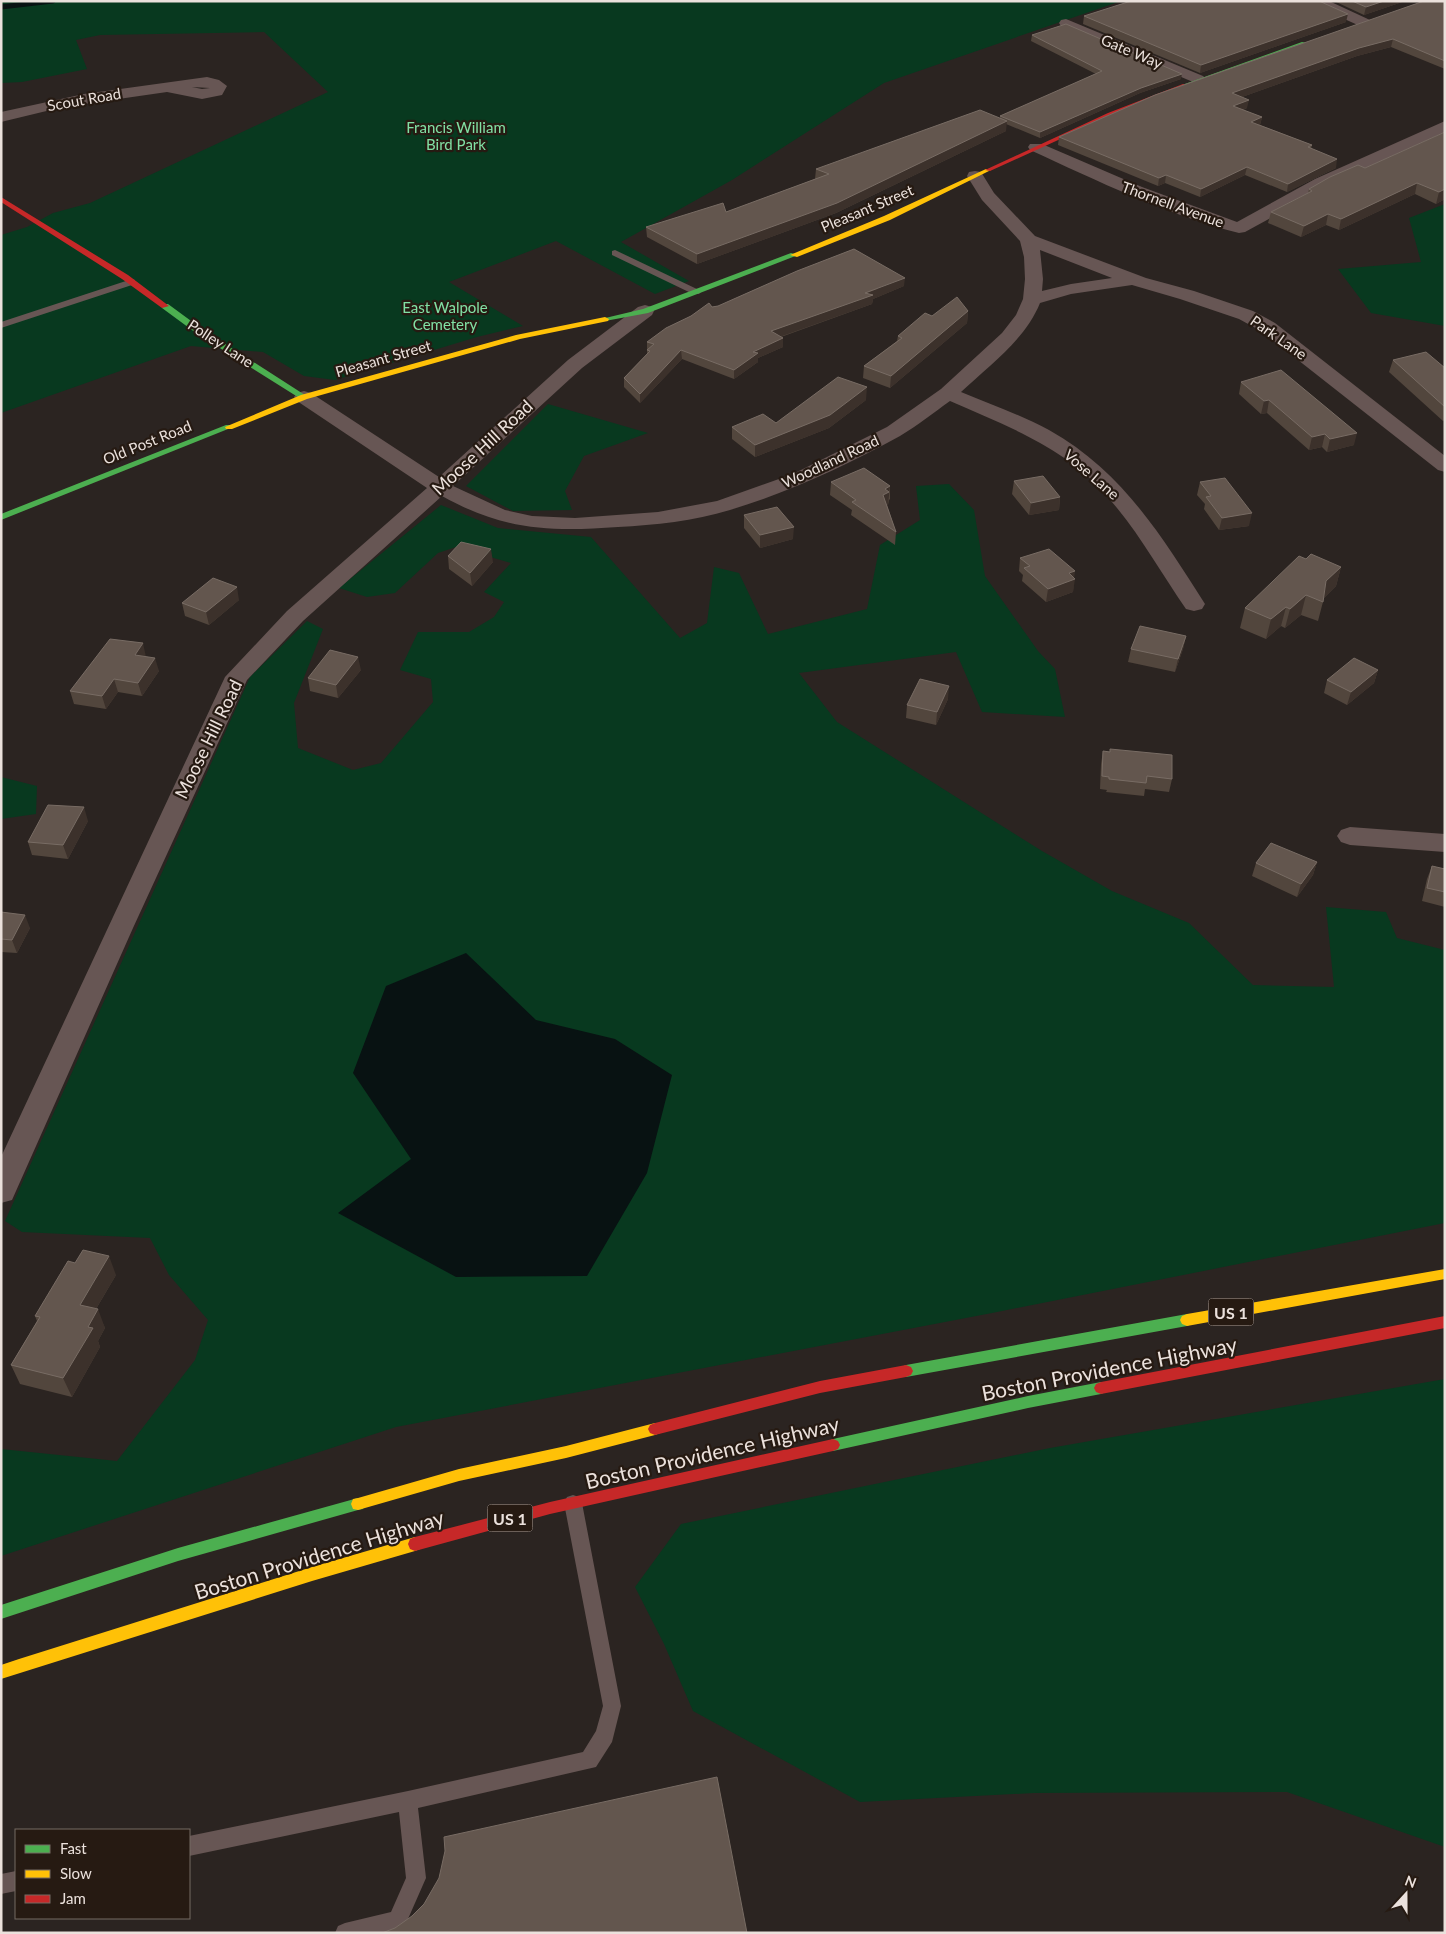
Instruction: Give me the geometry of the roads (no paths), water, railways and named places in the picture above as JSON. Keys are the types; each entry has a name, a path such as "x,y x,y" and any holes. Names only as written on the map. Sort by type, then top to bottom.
{"street":[{"path":"1316,1 1369,21"},
{"path":"1348,28 1369,21"},
{"name":"Gate Way","path":"1066,23 1198,79"},
{"name":"Pleasant Street","path":"304,397 519,337 645,311 887,218 1107,114 1198,79 1313,40"},
{"name":"Scout Road","path":"1,117 90,96 167,87"},
{"name":"Thornell Avenue","path":"1036,147 1122,186 1239,228 1321,184 1445,126"},
{"name":"Woodland Road","path":"440,487 499,516 532,522 575,524 658,518 722,506 800,478 894,431 948,393 1009,337 1025,316 1032,299 1034,279 1033,257 1028,240 988,196 975,176"},
{"name":"Polley Lane","path":"1,199 132,282 199,331 304,397 440,487"},
{"name":"Park Lane","path":"1028,240 1134,280 1237,312 1268,327 1346,386 1445,466"},
{"path":"1032,299 1071,289 1134,280"},
{"name":"Moose Hill Road","path":"1,1191 120,928 237,677 295,616 574,364 645,311"},
{"name":"Vose Lane","path":"948,393 1041,434 1087,466 1112,488 1128,508 1158,548 1194,604"},
{"name":"Old Post Road","path":"1,517 304,397"},
{"path":"1350,836 1445,843"},
{"name":"Boston Providence Highway","path":"1,1612 124,1570 253,1531 459,1476 566,1452 820,1388 1024,1349 1445,1274"},
{"name":"Boston Providence Highway","path":"1,1672 46,1656 141,1629 352,1560 573,1503 1000,1408 1445,1322"}],"lane":[{"path":"615,253 696,292"},
{"path":"1,325 132,282"},
{"path":"190,1846 408,1801 589,1760 605,1735 612,1706 573,1503"},
{"path":"345,1933 397,1921 416,1878 408,1801"},
{"path":"1,1884 15,1881"}],"waterway":[{"path":"1,7 53,1"}],"park label":[{"name":"Francis William Bird Park","path":"456,136"},
{"name":"East Walpole Cemetery","path":"445,316"}]}
